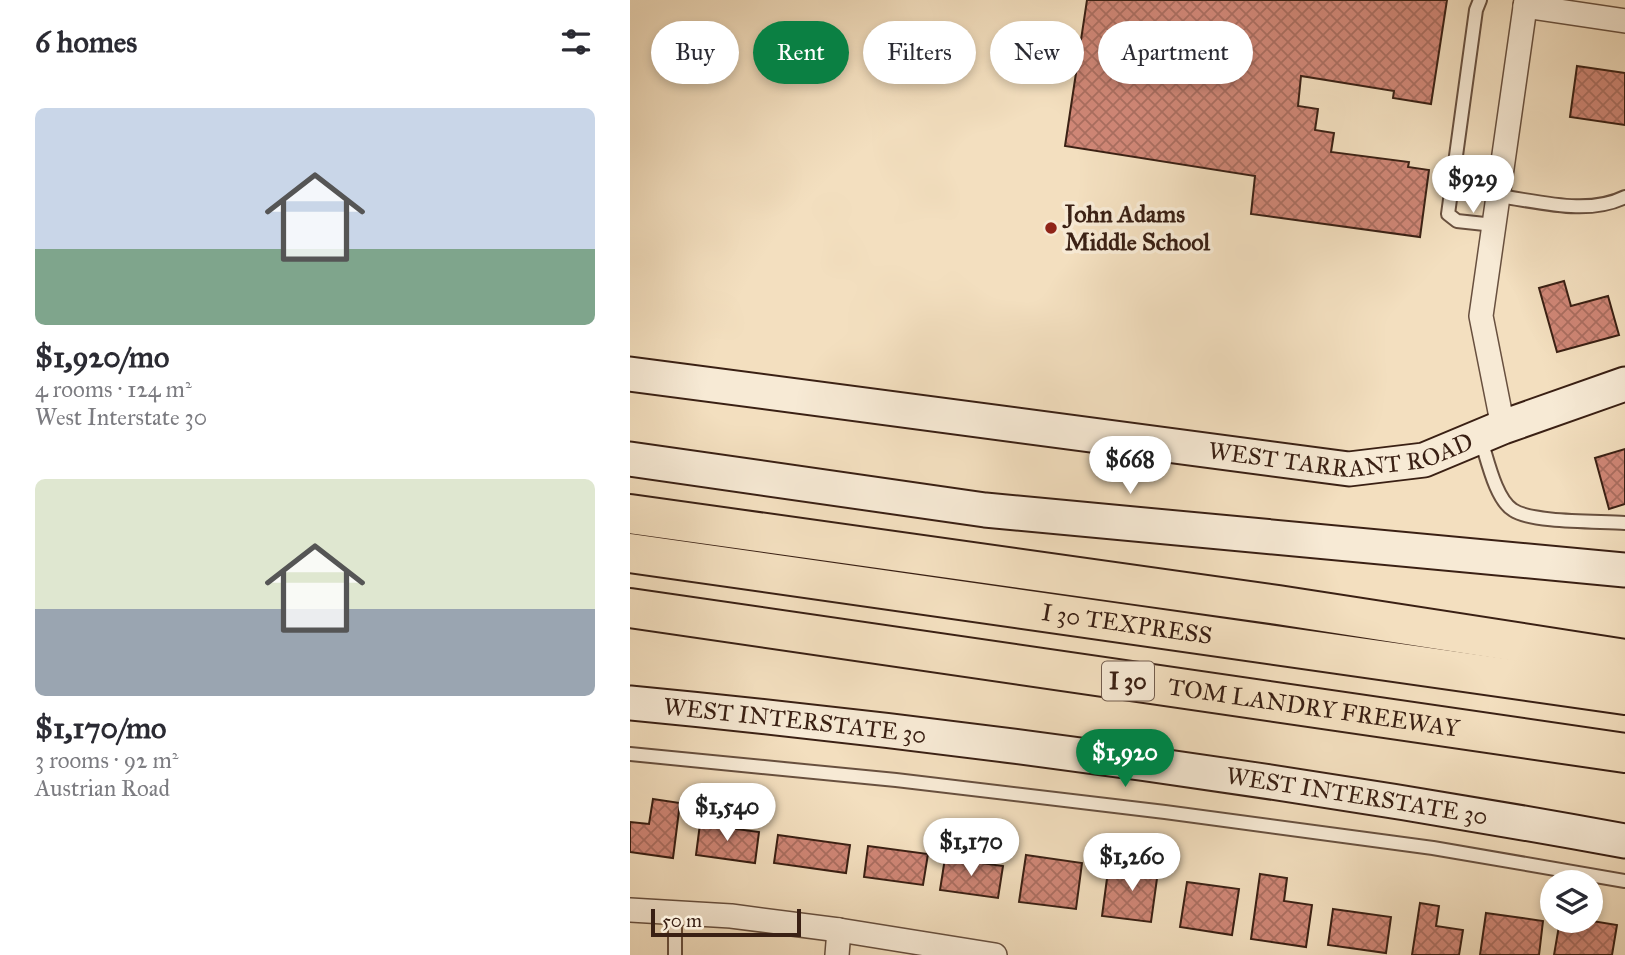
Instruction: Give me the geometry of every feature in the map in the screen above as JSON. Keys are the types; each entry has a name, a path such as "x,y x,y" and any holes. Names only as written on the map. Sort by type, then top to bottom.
{"highway":[{"path":"630,514 1278,604 1625,659"},
{"name":"I 30 TEXPRESS","path":"630,552 1625,695"},
{"path":"1278,604 1310,593 1625,635"},
{"name":"TOM LANDRY FREEWAY","path":"630,608 1625,753"}],"main road":[{"name":"WEST TARRANT ROAD","path":"630,374 1349,469 1424,460 1492,432 1625,384"},
{"path":"630,459 985,510 1625,570"},
{"name":"WEST INTERSTATE 30","path":"630,703 806,720 1157,766 1422,804 1625,841"}],"street":[{"path":"1492,432 1480,316 1525,3 1625,21"},
{"path":"630,910 731,916 995,955"},
{"path":"837,955 839,930"}],"lane":[{"path":"1480,0 1475,10 1448,214 1457,221 1493,225"},
{"path":"1498,196 1572,206 1598,205 1625,197"},
{"path":"1492,432 1497,489 1511,510 1531,517 1625,523"},
{"path":"630,754 896,780 1165,812 1433,848 1625,881"},
{"path":"675,913 675,955"}],"building":[{"name":"John Adams Middle School","path":"1087,0 1447,0 1431,104 1393,98 1394,91 1301,76 1298,106 1318,109 1315,130 1334,133 1331,152 1409,162 1408,167 1429,170 1420,237 1251,214 1255,176 1065,146 1074,84 1084,84 1084,21"},
{"path":"1577,66 1625,73 1625,125 1570,117"},
{"path":"1564,281 1571,306 1608,296 1619,335 1557,352 1539,288"},
{"path":"1625,449 1625,504 1609,509 1595,458"},
{"path":"653,799 680,803 673,858 630,852 630,822 649,824"},
{"path":"700,824 759,832 755,863 696,855"},
{"path":"778,835 850,845 846,873 774,863"},
{"path":"868,846 928,854 923,885 864,877"},
{"path":"1026,855 1082,863 1076,909 1019,902"},
{"path":"945,858 1003,866 998,898 940,890"},
{"path":"1135,861 1159,864 1151,922 1102,916 1108,871 1133,875"},
{"path":"1260,874 1287,878 1284,901 1312,905 1306,947 1251,939"},
{"path":"1187,882 1239,889 1232,935 1180,927"},
{"path":"1420,903 1439,906 1436,926 1463,930 1459,955 1412,955"},
{"path":"1333,909 1391,917 1386,953 1328,945"},
{"path":"1486,913 1540,921 1539,955 1480,955"},
{"path":"1603,923 1617,925 1612,955 1554,955 1558,933 1603,933"}],"place":[{"name":"John Adams Middle School","path":"1051,228"}]}
